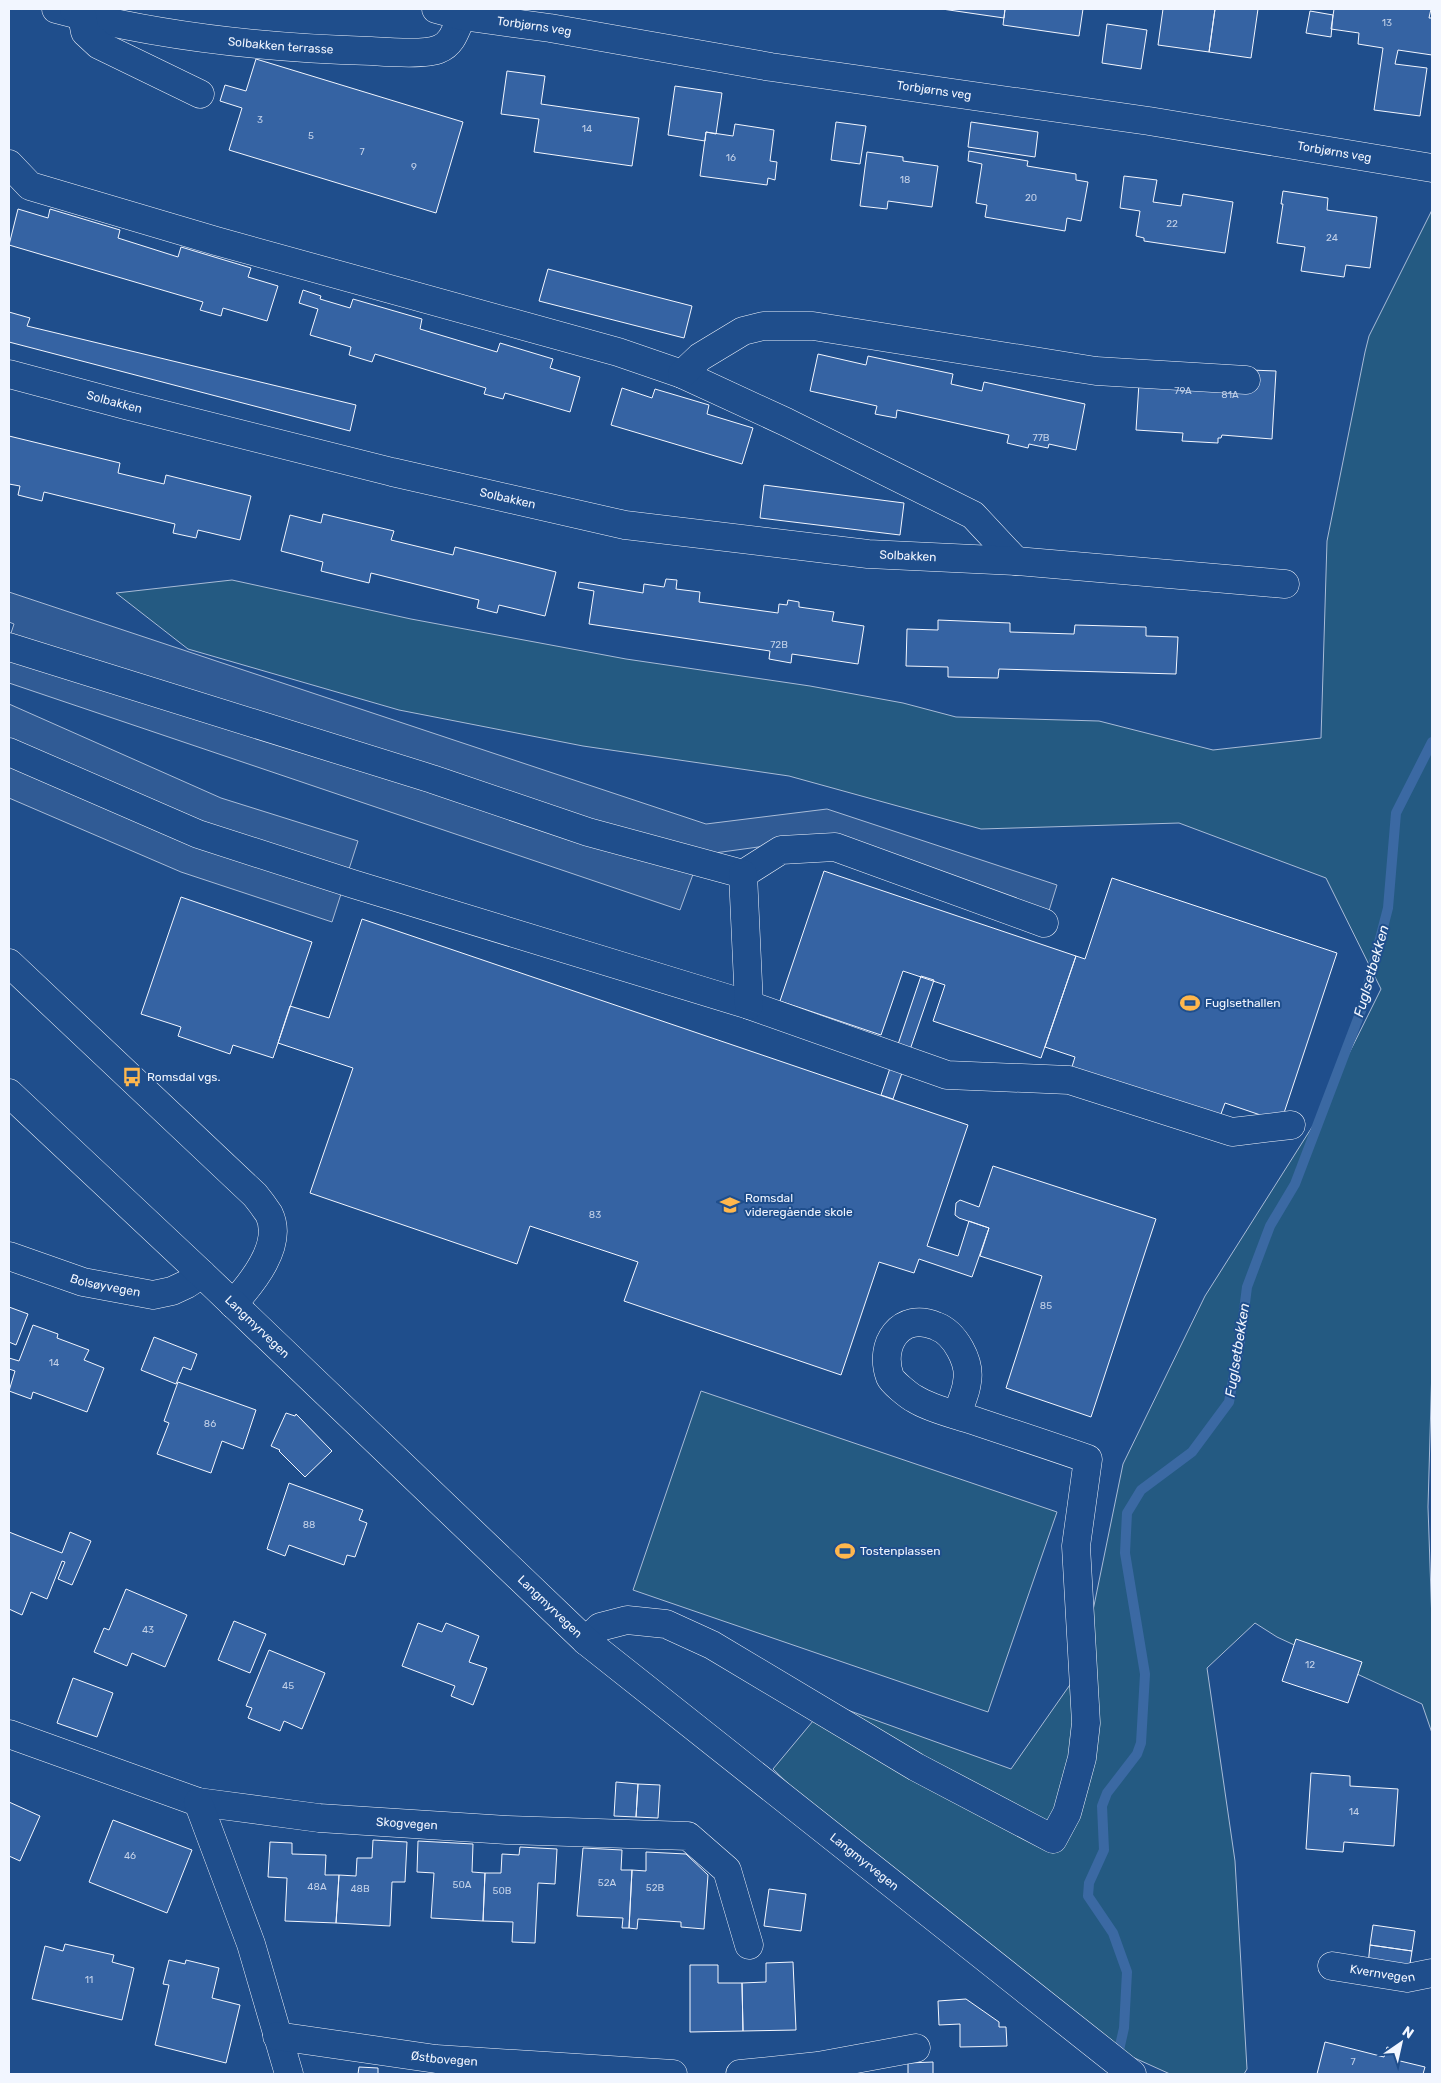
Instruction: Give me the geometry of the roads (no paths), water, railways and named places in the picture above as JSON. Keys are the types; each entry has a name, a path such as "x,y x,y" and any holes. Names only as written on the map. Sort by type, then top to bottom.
{"street":[{"name":"Solbakken terrasse","path":"56,9 78,12 178,35 298,49 409,52 439,50 451,41 462,16"},
{"name":"Torbjørns veg","path":"436,9 462,16 550,28 771,67 1149,121 1432,168"},
{"path":"78,12 86,32 99,45 200,94"},
{"path":"9,164 30,186 216,241 618,352 682,374 786,422 974,515 1016,561"},
{"path":"682,374 700,357 743,331 763,326 813,326 1096,371 1246,380"},
{"name":"Solbakken","path":"9,374 392,472 625,525 868,554 1016,561 1286,584"},
{"path":"9,647 432,779 588,832 743,874 780,850 835,847 1044,924"},
{"path":"9,752 198,834 353,884 749,1005 947,1075 1069,1080 1232,1132 1291,1125"},
{"path":"743,874 749,1005"},
{"path":"9,963 256,1195 270,1216 272,1234 268,1253 255,1279 233,1304"},
{"name":"Langmyrvegen","path":"9,1093 202,1274 586,1641 1132,2074"},
{"name":"Bolsøyvegen","path":"9,1256 83,1282 153,1295 172,1291 202,1274"},
{"path":"586,1641 600,1627 627,1620 666,1624 712,1645 916,1767 1053,1839 1067,1813 1082,1758 1086,1723 1076,1546 1088,1459 957,1415"},
{"name":"Skogvegen","path":"9,1734 198,1802 319,1818 507,1830 688,1836 727,1870 749,1944"},
{"path":"198,1802 251,1944 289,2074"},
{"name":"Kvernvegen","path":"1332,1966 1407,1978 1432,1973"},
{"name":"Østbovegen","path":"277,2036 436,2059 674,2074"},
{"path":"740,2074 818,2066 916,2048"}],"waterway":[{"name":"Fuglsetbekken","path":"1117,2059 1124,2028 1127,1972 1113,1933 1088,1896 1089,1883 1104,1850 1102,1806 1107,1793 1137,1754 1141,1743 1145,1674 1125,1553 1127,1513 1141,1490 1192,1452 1229,1402 1240,1342 1247,1287 1270,1226 1295,1184 1362,1008 1388,908 1396,813 1432,742"}],"place":[{"name":"Fuglsethallen","path":"1190,1003"},
{"name":"Romsdal vgs.","path":"132,1077"},
{"name":"Romsdal videregående skole","path":"730,1205"},
{"name":"Tostenplassen","path":"845,1551"}]}
